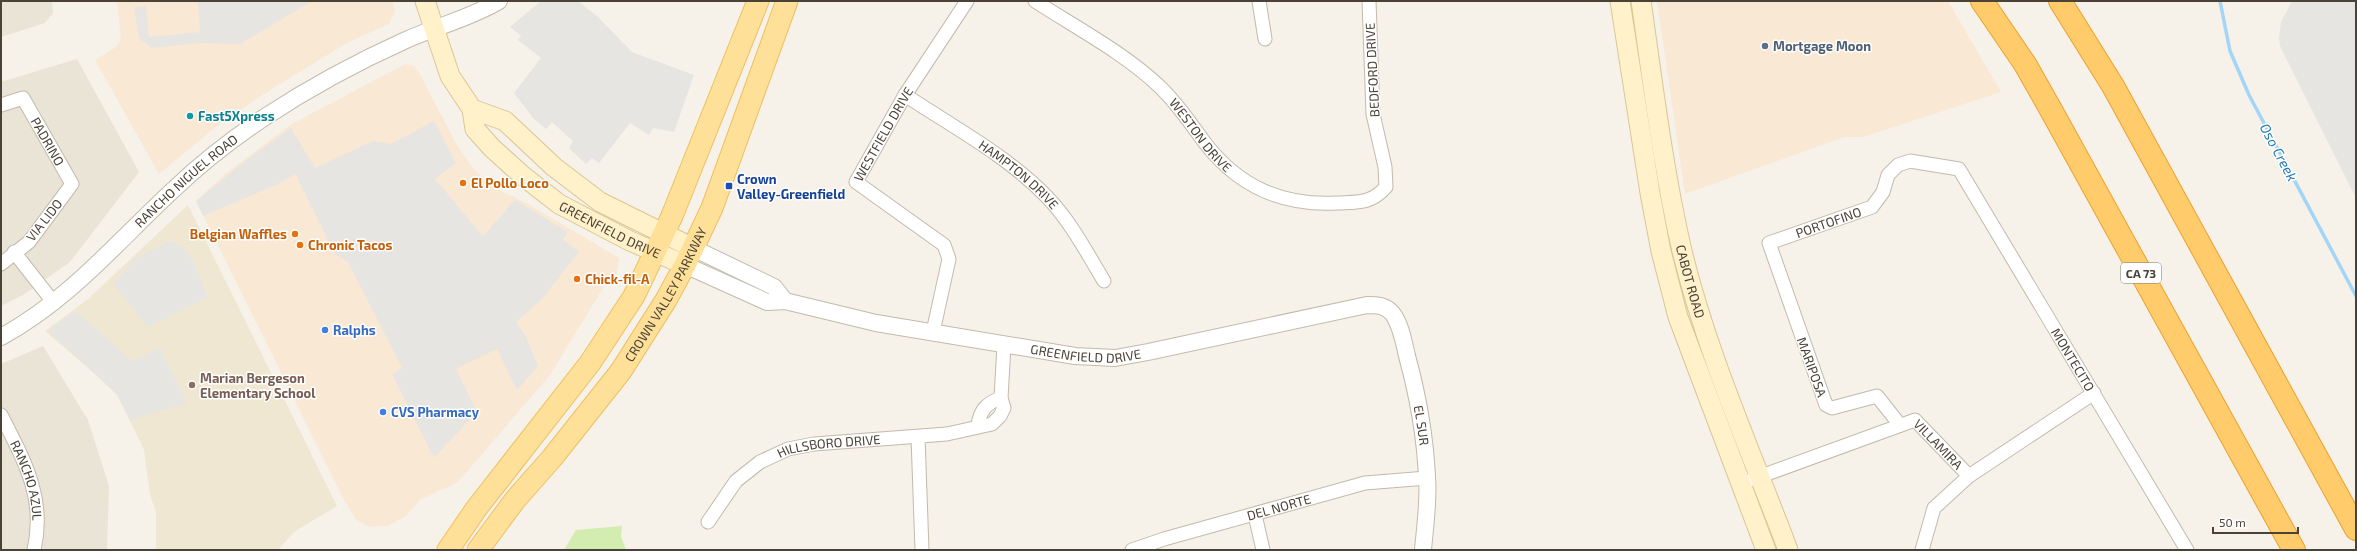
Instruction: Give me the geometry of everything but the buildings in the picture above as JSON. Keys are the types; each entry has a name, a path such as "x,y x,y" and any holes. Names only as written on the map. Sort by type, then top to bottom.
{"highway":[{"name":"CA 73","path":"1982,1 2025,64 2294,550"},
{"path":"2060,1 2113,86 2356,529"}],"main road":[{"name":"GREENFIELD DRIVE","path":"425,1 450,76 472,109 475,129 523,176 559,204 582,216 689,256"},
{"name":"CROWN VALLEY PARKWAY","path":"448,550 476,509 590,363 634,296 660,244 758,1"},
{"name":"CROWN VALLEY PARKWAY","path":"478,550 515,500 552,458 621,371 647,332 689,256 712,208 787,1"},
{"name":"CABOT ROAD","path":"1620,1 1650,193 1661,251 1678,317 1766,550"},
{"name":"CABOT ROAD","path":"1641,1 1670,193 1682,251 1700,315 1788,550"},
{"name":"GREENFIELD DRIVE","path":"472,109 505,121 554,167 600,202 660,244"}],"street":[{"name":"RANCHO NIGUEL ROAD","path":"1,336 24,324 54,303 87,275 170,192 215,153 265,117 308,90 350,67 434,28 499,1"},
{"name":"WESTFIELD DRIVE","path":"933,332 949,259 944,244 856,182 905,95 967,1"},
{"name":"WESTON DRIVE","path":"1035,1 1130,63 1160,86 1206,145 1230,170 1254,187 1283,198 1305,204 1364,202 1377,197 1386,187"},
{"path":"1259,1 1266,39"},
{"name":"BEDFORD DRIVE","path":"1369,1 1373,114 1385,167 1386,187"},
{"name":"HAMPTON DRIVE","path":"905,95 1023,174 1049,199 1074,232 1104,281"},
{"name":"PADRINO","path":"1,105 23,98 72,184"},
{"name":"PORTOFINO","path":"1769,242 1872,207 1883,192 1888,175 1898,165 1910,161 1959,169"},
{"name":"MONTECITO","path":"1959,169 2187,550"},
{"name":"VIA LIDO","path":"1,264 14,252 29,242 72,184"},
{"name":"MARIPOSA","path":"1769,242 1826,405 1832,408 1877,396 1900,425"},
{"name":"VIA LIDO","path":"14,252 54,303"},
{"name":"GREENFIELD DRIVE","path":"689,256 774,287 784,301 876,323 1075,356 1115,358 1200,342 1367,305 1378,305 1386,308"},
{"name":"EL SUR","path":"1386,308 1396,320 1418,396 1428,478 1423,550"},
{"name":"HILLSBORO DRIVE","path":"708,522 736,480 760,462 788,449 814,444 947,434 978,425 992,424 1000,416 1004,408 1001,398 1004,345"},
{"name":"VILLAMIRA","path":"1740,483 1915,420 1969,476 2094,393"},
{"name":"RANCHO AZUL","path":"1,415 26,464 36,495 38,531 34,550"},
{"path":"918,437 922,550"},
{"path":"1922,550 1934,508 1969,476"},
{"name":"DEL NORTE","path":"1132,550 1164,539 1255,515 1365,483 1428,478"},
{"path":"1255,515 1263,550"}],"shaded area":[{"path":"1,1 52,1 53,13 45,23 1,37"},
{"path":"117,1 393,1 395,11 389,24 347,43 270,90 218,125 159,174 95,60 116,47 121,41"},
{"path":"312,1 240,44 200,43 151,48 139,38 134,7 146,6 149,37 200,32 198,2"},
{"path":"541,1 578,1 598,17 632,52 694,75 674,132 653,128 649,135 630,123 599,163 592,158 586,164 569,148 573,141 552,122 546,129 533,118 514,93 541,58 518,40 521,36 510,27"},
{"path":"1657,1 1948,1 2001,92 1863,137 1844,137 1685,194"},
{"path":"2292,1 2356,1 2356,198 2280,46 2279,38 2281,22"},
{"path":"77,59 139,172 70,262 23,295 1,306 1,82"},
{"path":"405,64 412,65 417,69 458,147 473,168 493,187 528,204 619,258 616,277 608,280 550,375 458,482 420,500 406,516 388,526 370,527 356,520 342,496 196,201 225,174 290,125"},
{"path":"434,121 456,163 435,179 483,236 515,200 568,232 563,240 579,252 542,299 516,322 526,337 538,366 517,390 497,349 456,369 477,412 434,458 392,374 402,368 348,262 335,254 295,174 278,184 203,216 196,201 244,162 291,128 315,168 373,141 391,144"},
{"name":"Marian Bergeson Elementary School","path":"188,205 337,506 294,532 278,550 156,550 156,512 150,495 144,450 117,395 45,331 88,299"},
{"path":"170,241 182,245 194,263 208,297 148,327 114,285 134,259"},
{"path":"77,312 132,361 160,348 187,403 131,420 117,394 48,331 66,317"},
{"path":"43,346 88,420 109,486 107,550 1,550 1,364"}],"green space":[{"path":"622,526 621,536 626,550 564,550 576,530"}],"waterway":[{"name":"Oso Creek","path":"2220,1 2230,51 2249,95 2356,296"}],"place":[{"name":"Mortgage Moon","path":"1765,46"},
{"name":"Fast5Xpress","path":"190,116"},
{"name":"El Pollo Loco","path":"463,183"},
{"name":"Crown Valley-Greenfield","path":"729,186"},
{"name":"Belgian Waffles","path":"295,234"},
{"name":"Chronic Tacos","path":"300,245"},
{"name":"Chick-fil-A","path":"577,279"},
{"name":"Ralphs","path":"325,330"},
{"name":"Marian Bergeson Elementary School","path":"192,385"},
{"name":"CVS Pharmacy","path":"383,412"}]}
